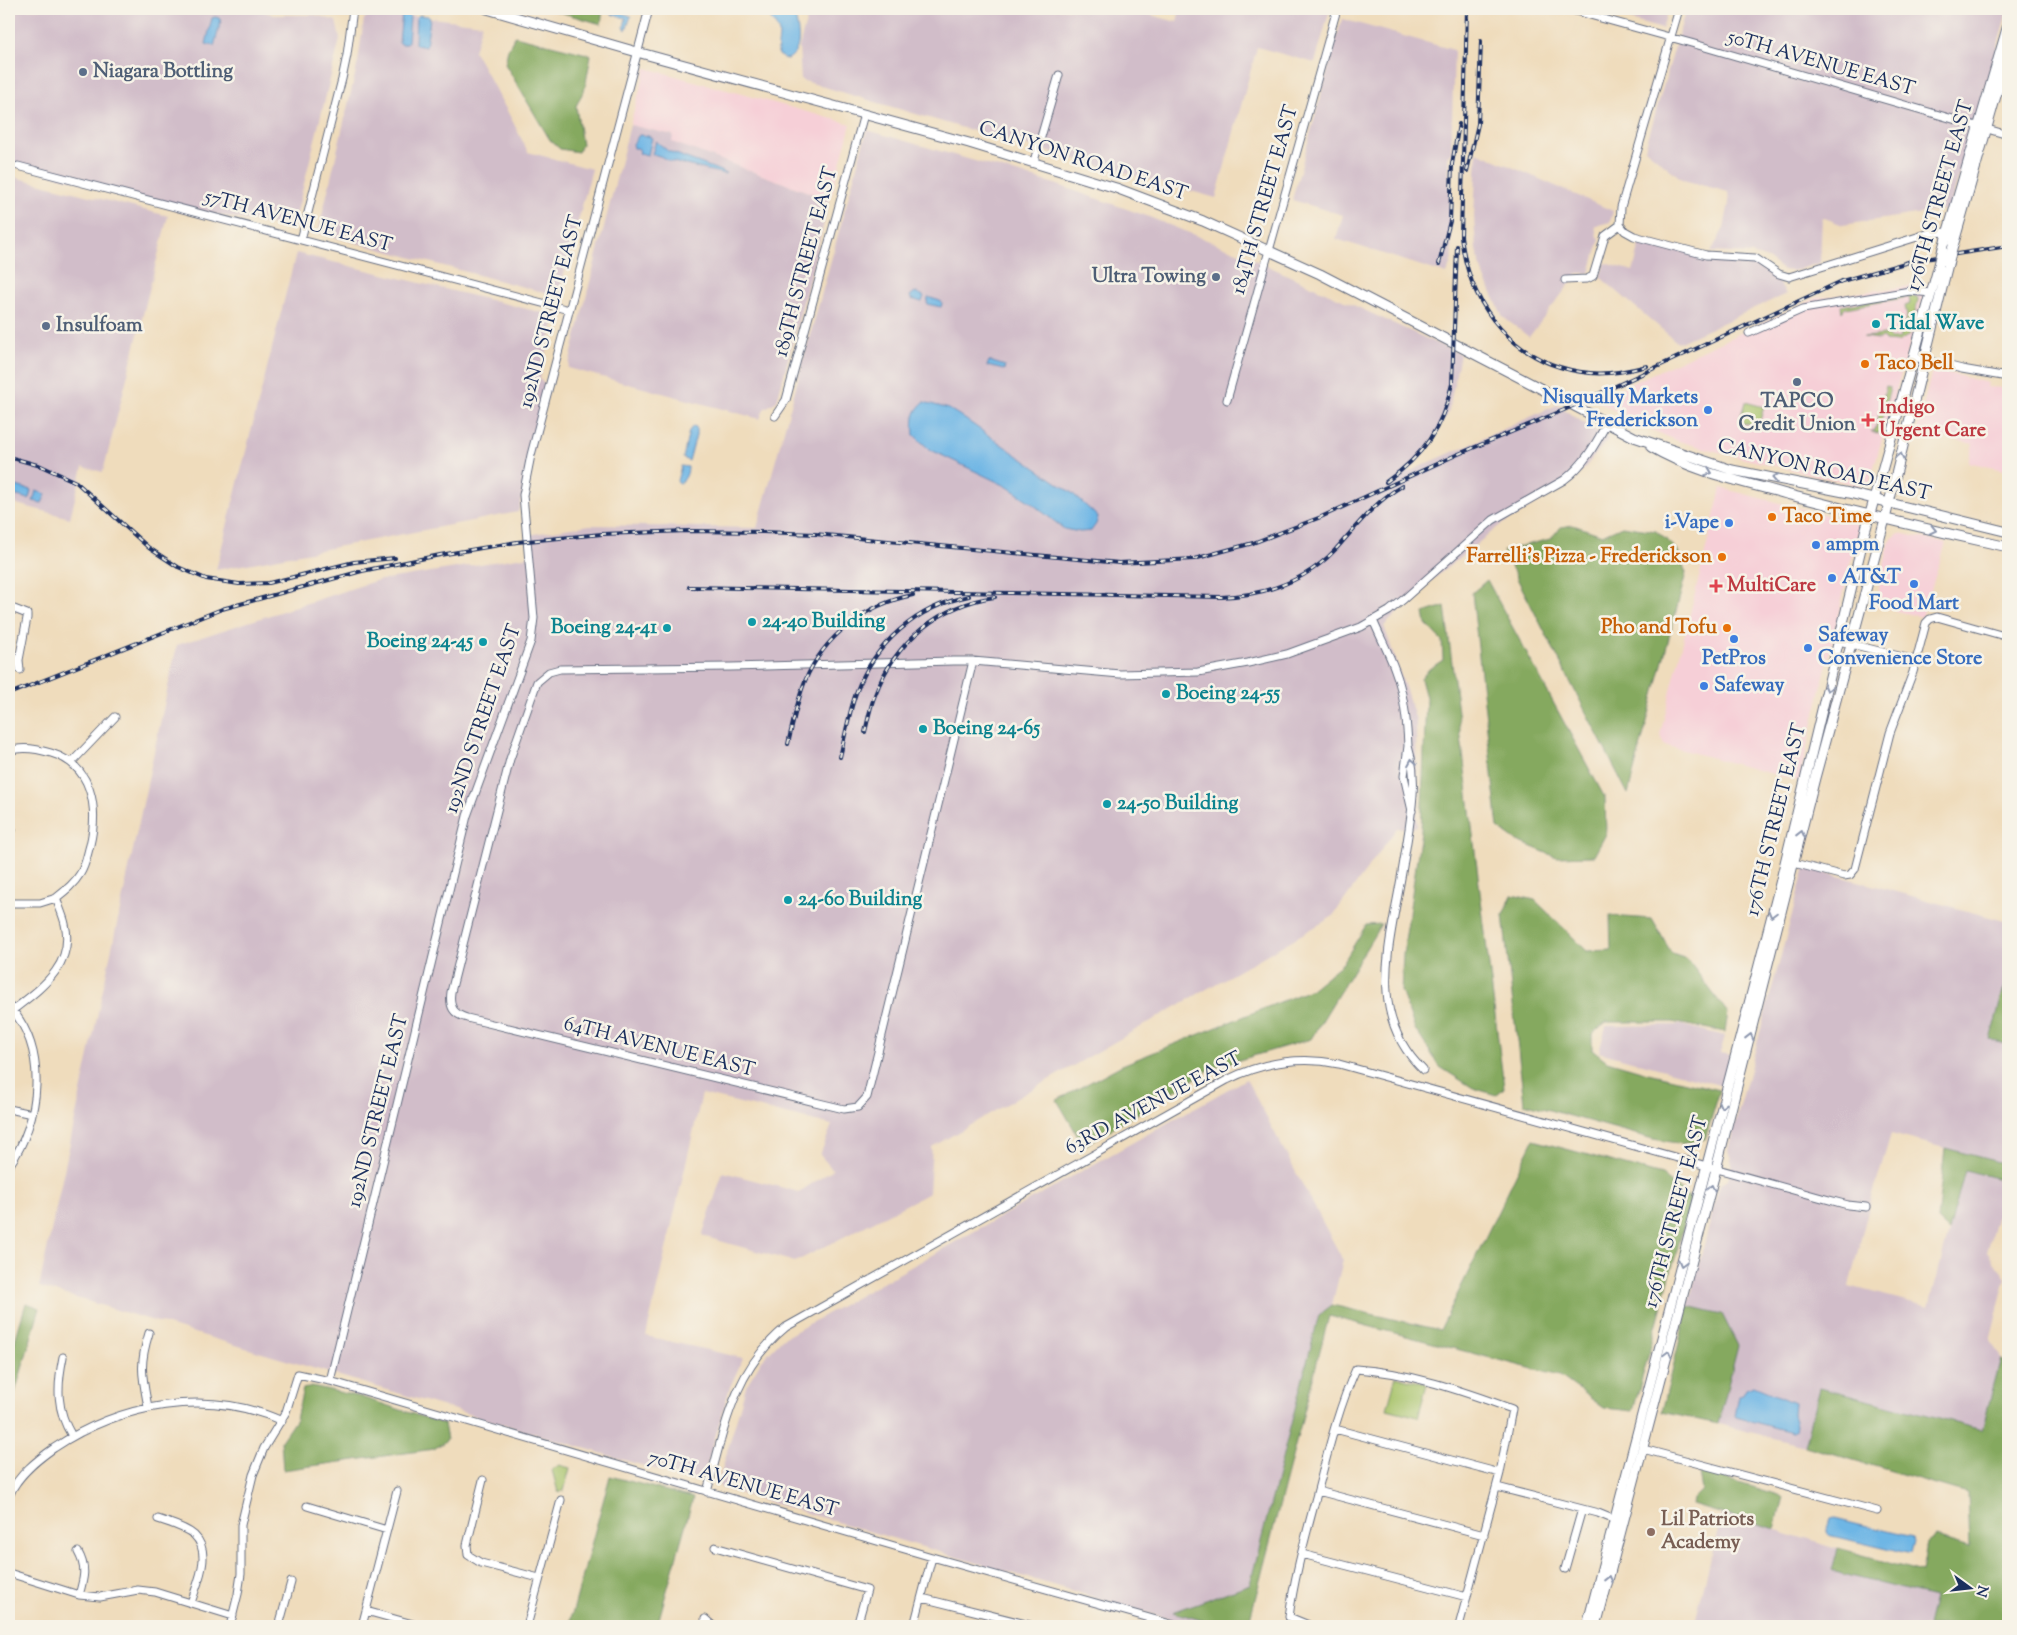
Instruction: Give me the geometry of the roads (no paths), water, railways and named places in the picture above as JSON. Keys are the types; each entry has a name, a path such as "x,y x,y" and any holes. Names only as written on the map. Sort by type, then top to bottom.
{"main road":[{"name":"CANYON ROAD EAST","path":"487,9 1034,162 1172,209 1268,250 1367,297 1634,436 1732,470 1874,500 2008,532"},
{"name":"176TH STREET EAST","path":"1596,1626 1737,1088 1850,644 1889,504 1925,360 1943,265 1982,128 2008,25"},
{"name":"176TH STREET EAST","path":"1948,247 1948,232 2008,54"},
{"name":"176TH STREET EAST","path":"1587,1626 1787,855 1870,515 1931,293 1943,265"},
{"name":"CANYON ROAD EAST","path":"1634,436 1664,455 1717,475 1885,519 2008,547"},
{"path":"1786,898 1783,896 1783,889 1789,863 1787,855"},
{"path":"1736,1052 1734,1086 1737,1088"},
{"path":"1652,1377 1655,1381 1653,1412"}],"street":[{"path":"301,240 342,78 353,9"},
{"name":"192ND STREET EAST","path":"330,1381 467,816 531,641 534,618 523,495 531,455 649,9"},
{"name":"184TH STREET EAST","path":"1227,400 1337,9"},
{"name":"50TH AVENUE EAST","path":"1568,9 2008,135"},
{"path":"1679,9 1621,206 1620,225 1625,232 1634,236 1706,254 1755,258 1779,274 1793,276 1930,233 1948,232"},
{"path":"1034,162 1059,75"},
{"name":"189TH STREET EAST","path":"775,416 786,400 864,114"},
{"name":"57TH AVENUE EAST","path":"18,166 569,310"},
{"path":"1565,280 1587,279 1592,276 1596,271 1605,236 1620,225"},
{"path":"1749,333 1803,309 1910,291 1931,293"},
{"path":"1914,357 1962,369 2008,377"},
{"path":"973,662 1120,674 1198,672 1287,654 1332,639 1389,611 1492,520 1564,480 1574,472 1589,454 1606,423"},
{"path":"9,607 27,614 27,625 18,665 20,670"},
{"path":"1794,863 1844,876 1850,875 1856,867 1890,733 1913,672 1926,623 1933,617 1937,617 2008,636"},
{"path":"1373,620 1401,686 1408,746 1413,762 1414,801 1388,951 1386,990 1389,1010 1399,1038 1409,1054 1423,1070"},
{"path":"1839,641 1915,660"},
{"name":"64TH AVENUE EAST","path":"973,662 867,1096 860,1105 855,1108 844,1109 788,1096 467,1018 460,1016 452,1009 450,1002 451,992 510,759 536,685 542,676 556,669 973,662"},
{"path":"72,762 115,717"},
{"path":"9,751 35,749 54,754 72,762 87,784 93,802 94,824 81,873 70,887 56,898 40,904 9,903"},
{"path":"9,1166 24,1142 36,1091 34,1059 27,1033 11,1008 52,978 62,963 66,949 67,933 56,898"},
{"name":"63RD AVENUE EAST","path":"707,1492 738,1386 749,1366 762,1349 786,1327 1227,1080 1257,1067 1299,1060 1339,1064 1822,1198 1866,1207"},
{"path":"9,1109 32,1114"},
{"path":"148,1407 141,1368 149,1333"},
{"path":"63,1357 58,1382 58,1399 60,1412 72,1436"},
{"path":"1311,1626 1289,1617 1302,1554 1341,1404 1356,1369 1383,1372 1474,1394 1512,1409 1497,1487 1459,1626"},
{"name":"70TH AVENUE EAST","path":"282,1421 298,1374 330,1381 707,1492 1178,1626"},
{"path":"10,1494 13,1485 27,1470 44,1455 72,1436 102,1421 148,1407 181,1403 211,1404 244,1409 282,1421 257,1462 242,1514 240,1534 241,1574 230,1626"},
{"path":"1335,1430 1500,1473"},
{"path":"1643,1449 1877,1511"},
{"path":"483,1480 466,1545 467,1552 476,1561 539,1578"},
{"path":"1497,1487 1582,1509 1615,1520"},
{"path":"362,1626 397,1491"},
{"path":"1318,1491 1484,1535"},
{"path":"527,1626 561,1500"},
{"path":"307,1506 387,1530"},
{"path":"1565,1569 1582,1509"},
{"path":"158,1519 193,1534 201,1546 203,1564 191,1603"},
{"path":"715,1547 867,1590 857,1626"},
{"path":"78,1552 85,1568 79,1595"},
{"path":"1302,1554 1467,1597"},
{"path":"914,1626 932,1557"},
{"path":"9,1573 79,1595 100,1597 129,1591 146,1590 233,1616"},
{"path":"279,1626 291,1582"},
{"path":"922,1598 1034,1626"},
{"path":"366,1611 420,1626"},
{"path":"705,1619 713,1626"}],"water":[{"path":"767,9 793,9 798,29 798,43 797,50 788,59 779,55 778,30 768,15"},
{"path":"613,10 631,16 626,30 624,27 626,18 611,14"},
{"path":"402,13 410,17 408,41 406,44 399,42"},
{"path":"419,15 430,18 426,47 416,45 415,43 416,18"},
{"path":"215,17 221,21 214,46 206,44 212,18"},
{"path":"639,135 652,138 648,155 639,153 638,148 634,148 633,144"},
{"path":"656,141 668,151 726,173 669,161 652,154"},
{"path":"915,292 924,296 922,302 911,299 910,296"},
{"path":"928,297 940,301 941,307 927,304"},
{"path":"989,361 1005,366 1004,370 987,366"},
{"path":"924,402 949,409 959,415 1072,493 1098,517 1091,531 1080,532 1064,529 1029,501 1006,486 929,449 914,435 914,417 917,409"},
{"path":"693,426 696,427 696,435 689,461 683,458 689,431"},
{"path":"681,466 688,467 688,470 684,479 679,484 677,481"},
{"path":"12,485 31,490 29,499 10,494"},
{"path":"36,491 46,494 42,503 33,501"},
{"path":"1754,1386 1794,1403 1795,1431 1791,1432 1735,1416 1739,1396 1743,1395 1746,1389"},
{"path":"1835,1518 1912,1537 1914,1541 1911,1553 1908,1554 1829,1535 1827,1532 1831,1519"}],"railway":[{"path":"1467,9 1461,236 1466,262 1474,286 1486,309 1500,328 1518,345 1539,359 1563,368 1590,373 1619,372 1647,366"},
{"path":"1467,171 1478,124 1481,41"},
{"path":"1439,264 1450,221 1452,164 1459,124"},
{"path":"1386,482 1421,451 1437,427 1448,400 1452,384 1457,246"},
{"path":"9,694 222,609 362,571 517,542 602,534 688,531 763,532 815,534 1119,563 1194,559 1253,543 1321,517 1456,455 1564,410 1842,281 1912,261 2008,246"},
{"path":"9,457 41,466 76,482 149,548 178,567 206,579 239,584 269,583 354,562 395,558"},
{"path":"689,587 1237,596 1283,585 1311,571 1335,550 1374,507 1402,486"},
{"path":"788,744 797,704 805,681 823,650 848,624 863,614 896,599 913,595"},
{"path":"840,757 856,693 874,658 886,643 915,618 950,601 969,596"},
{"path":"865,732 870,709 883,676 907,643 938,617 975,601 995,597"}],"place":[{"name":"Niagara Bottling","path":"83,72"},
{"name":"Ultra Towing","path":"1216,277"},
{"name":"Tidal Wave","path":"1876,324"},
{"name":"Insulfoam","path":"46,326"},
{"name":"Taco Bell","path":"1865,364"},
{"name":"TAPCO Credit Union","path":"1797,382"},
{"name":"Nisqually Markets Frederickson","path":"1708,410"},
{"name":"Indigo Urgent Care","path":"1868,420"},
{"name":"Taco Time","path":"1772,517"},
{"name":"i-Vape","path":"1729,523"},
{"name":"ampm","path":"1816,545"},
{"name":"Farrelli's Pizza - Frederickson","path":"1722,557"},
{"name":"AT&T","path":"1832,578"},
{"name":"Food Mart","path":"1914,584"},
{"name":"MultiCare","path":"1716,586"},
{"name":"24-40 Building","path":"752,622"},
{"name":"Boeing 24-41","path":"667,628"},
{"name":"Pho and Tofu","path":"1727,628"},
{"name":"PetPros","path":"1734,639"},
{"name":"Boeing 24-45","path":"483,642"},
{"name":"Safeway Convenience Store","path":"1808,648"},
{"name":"Safeway","path":"1704,686"},
{"name":"Boeing 24-55","path":"1166,694"},
{"name":"Boeing 24-65","path":"923,729"},
{"name":"24-50 Building","path":"1107,804"},
{"name":"24-60 Building","path":"788,900"},
{"name":"Lil Patriots Academy","path":"1651,1532"}]}
